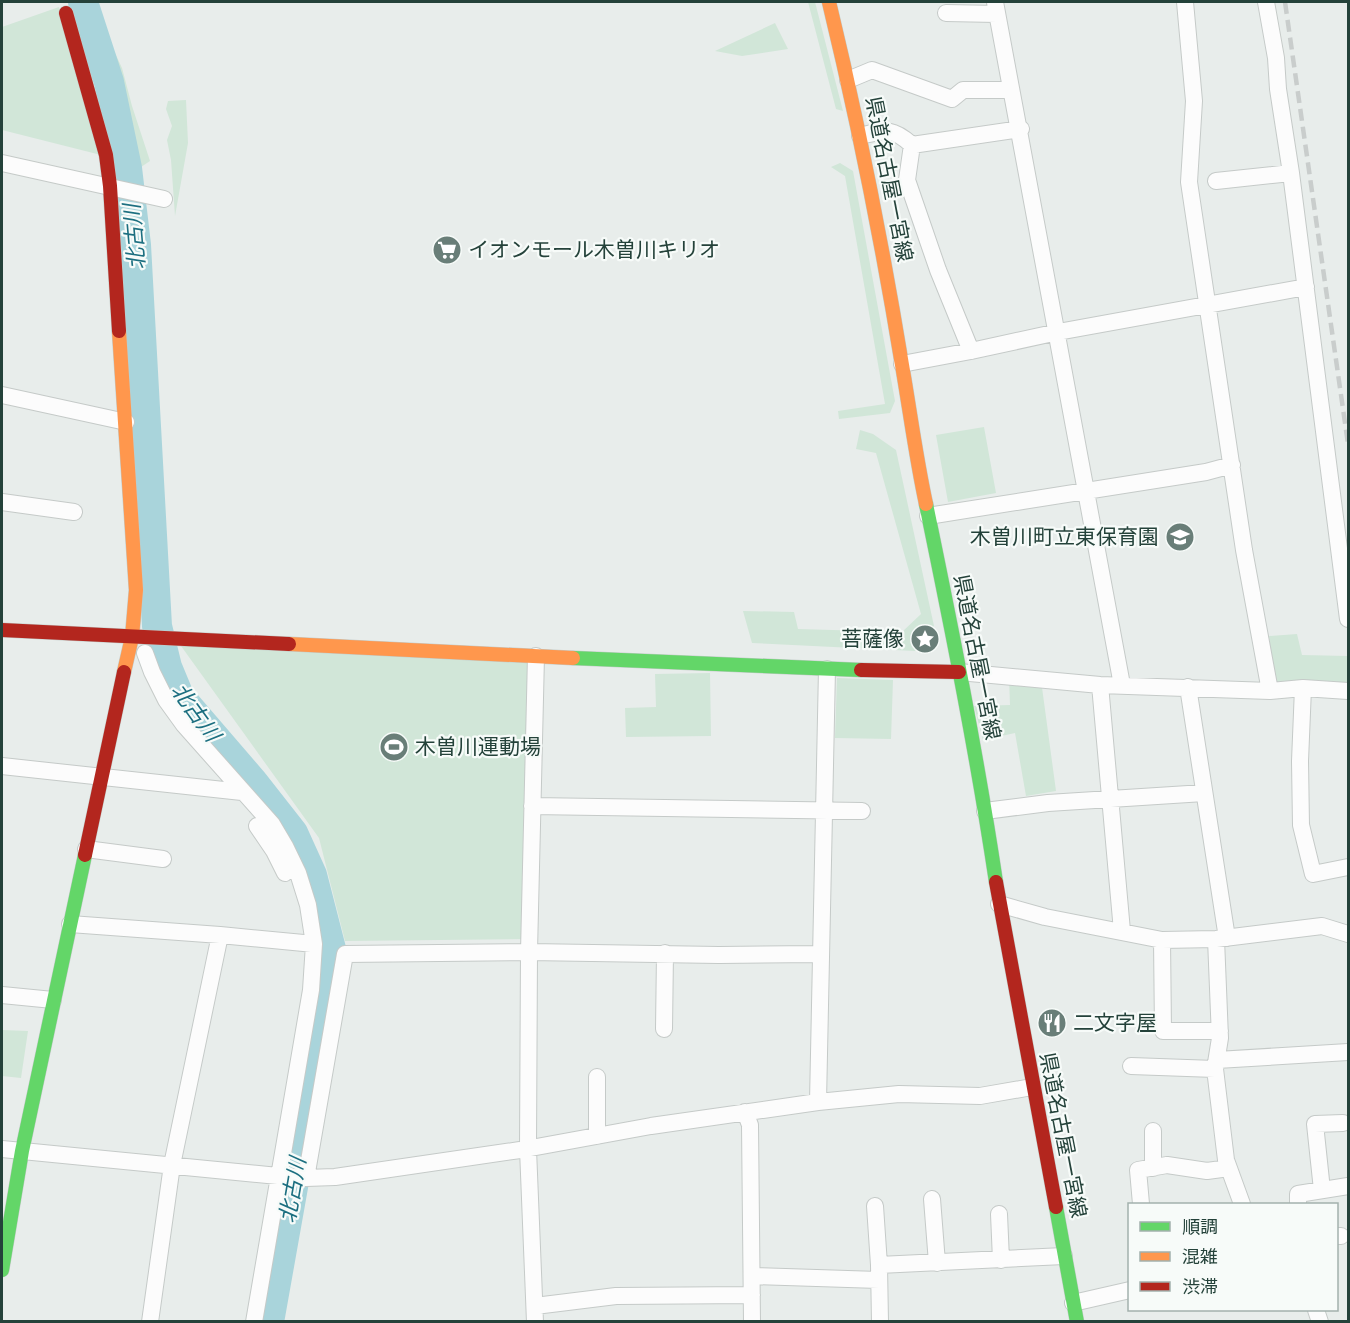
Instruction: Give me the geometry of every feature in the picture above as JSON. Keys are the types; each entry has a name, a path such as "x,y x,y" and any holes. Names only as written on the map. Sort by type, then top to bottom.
{"street":[{"name":"県道名古屋一宮線","path":"829,2 860,136 902,364 914,448 985,811 999,904 1077,1322"},
{"path":"1185,2 1194,101 1189,182 1244,550 1270,691"},
{"path":"1266,2 1276,58 1278,89 1291,173 1348,619"},
{"path":"946,13 996,8 1011,90 1021,129 1122,685"},
{"path":"2,1270 22,1151 53,1000 133,637 136,590 112,187 106,155 66,13"},
{"path":"848,80 872,70 952,99 963,90 1011,90"},
{"path":"912,145 1021,129"},
{"path":"860,136 880,131 898,132 912,145"},
{"path":"912,145 907,180 938,270 971,351"},
{"path":"2,163 165,199"},
{"path":"1216,181 1291,173"},
{"path":"902,364 1058,332 1306,287"},
{"path":"2,396 126,422"},
{"path":"928,516 1206,472 1232,465"},
{"path":"2,502 74,512"},
{"path":"2,630 827,669 959,672 1100,685 1270,691 1303,688 1348,691"},
{"path":"145,653 166,700 184,725 272,824 298,873 308,905 311,990 281,1176 254,1322"},
{"path":"536,656 529,952 528,1149 535,1314 616,1296 752,1295"},
{"path":"818,1102 819,954 827,669"},
{"path":"1100,685 1122,931"},
{"path":"1188,687 1204,793 1221,939 1220,1031 1216,1064 1226,1160 1242,1203"},
{"path":"1303,688 1300,761 1301,825 1313,874 1348,867"},
{"path":"2,766 242,792"},
{"path":"985,811 1048,803 1204,793"},
{"path":"532,806 862,811"},
{"path":"257,826 274,851 293,891 308,944"},
{"path":"86,849 163,859"},
{"path":"999,904 1045,917 1162,940 1221,939 1322,926 1348,934"},
{"path":"70,924 308,944"},
{"path":"150,1322 172,1165 220,935"},
{"path":"1162,940 1163,1031 1220,1031"},
{"path":"304,1178 345,954 529,952 819,954"},
{"path":"664,1029 665,953"},
{"path":"2,995 53,1000"},
{"path":"1131,1066 1216,1064 1348,1052"},
{"path":"597,1077 597,1136"},
{"path":"2,1149 304,1178 335,1177 528,1149 745,1112 818,1102 899,1094 980,1096 1032,1087"},
{"path":"745,1112 750,1125 752,1322"},
{"path":"1322,1190 1315,1124 1343,1122"},
{"path":"1153,1131 1153,1168"},
{"path":"1141,1203 1138,1170 1167,1165 1207,1171 1229,1168"},
{"path":"1298,1203 1298,1194 1348,1186"},
{"path":"932,1199 937,1263"},
{"path":"876,1206 880,1322"},
{"path":"999,1214 1001,1260"},
{"path":"752,1276 879,1272 937,1263 1064,1256"},
{"path":"1073,1303 1128,1290"}],"green space":[{"path":"808,2 815,2 843,111 836,109"},
{"path":"59,7 101,155 2,130 2,27"},
{"path":"102,15 122,68 150,161 138,169 113,69 96,18"},
{"path":"775,23 788,49 742,56 715,51"},
{"path":"186,100 188,143 175,216 171,160 167,140 172,126 166,109 168,101"},
{"path":"840,163 853,171 895,401 890,413 839,419 838,411 885,404 845,176 831,167"},
{"path":"984,427 996,493 948,502 936,435"},
{"path":"860,430 873,434 896,450 934,626 915,651 752,643 743,611 794,612 798,629 902,632 921,614 876,453 856,449"},
{"path":"1297,634 1302,655 1348,656 1348,692 1274,690 1269,636"},
{"name":"木曽川運動場","path":"176,639 536,656 529,939 345,941 319,838"},
{"path":"710,673 711,736 626,737 625,708 656,707 655,674"},
{"path":"1009,677 1041,680 1056,791 1026,796 1015,733 983,740 974,706 1010,705"},
{"path":"837,678 893,680 891,739 835,738"},
{"path":"2,1030 28,1031 21,1078 2,1076"}],"waterway":[{"name":"北古川","path":"83,2 109,82 127,168 136,245 157,626 167,667 179,696 253,782 293,833 312,875 331,949 328,990 269,1322"}],"railway":[{"path":"1285,2 1348,444"}],"traffic: fast":[{"path":"926,504 964,693 996,882"},
{"path":"573,658 861,670"},
{"path":"2,1270 22,1151 85,855"},
{"path":"1056,1207 1077,1322"}],"traffic: slow":[{"path":"829,2 878,228 926,504"},
{"path":"119,331 136,590 132,637 124,672"},
{"path":"289,644 573,658"}],"traffic: jam":[{"path":"66,13 106,155 119,331"},
{"path":"2,630 289,644"},
{"path":"861,670 959,672"},
{"path":"85,855 124,672"},
{"path":"996,882 1056,1207"}],"place":[{"name":"イオンモール木曽川キリオ","path":"447,250"},
{"name":"木曽川町立東保育園","path":"1180,537"},
{"name":"菩薩像","path":"925,639"},
{"name":"木曽川運動場","path":"394,747"},
{"name":"二文字屋","path":"1052,1023"}]}
